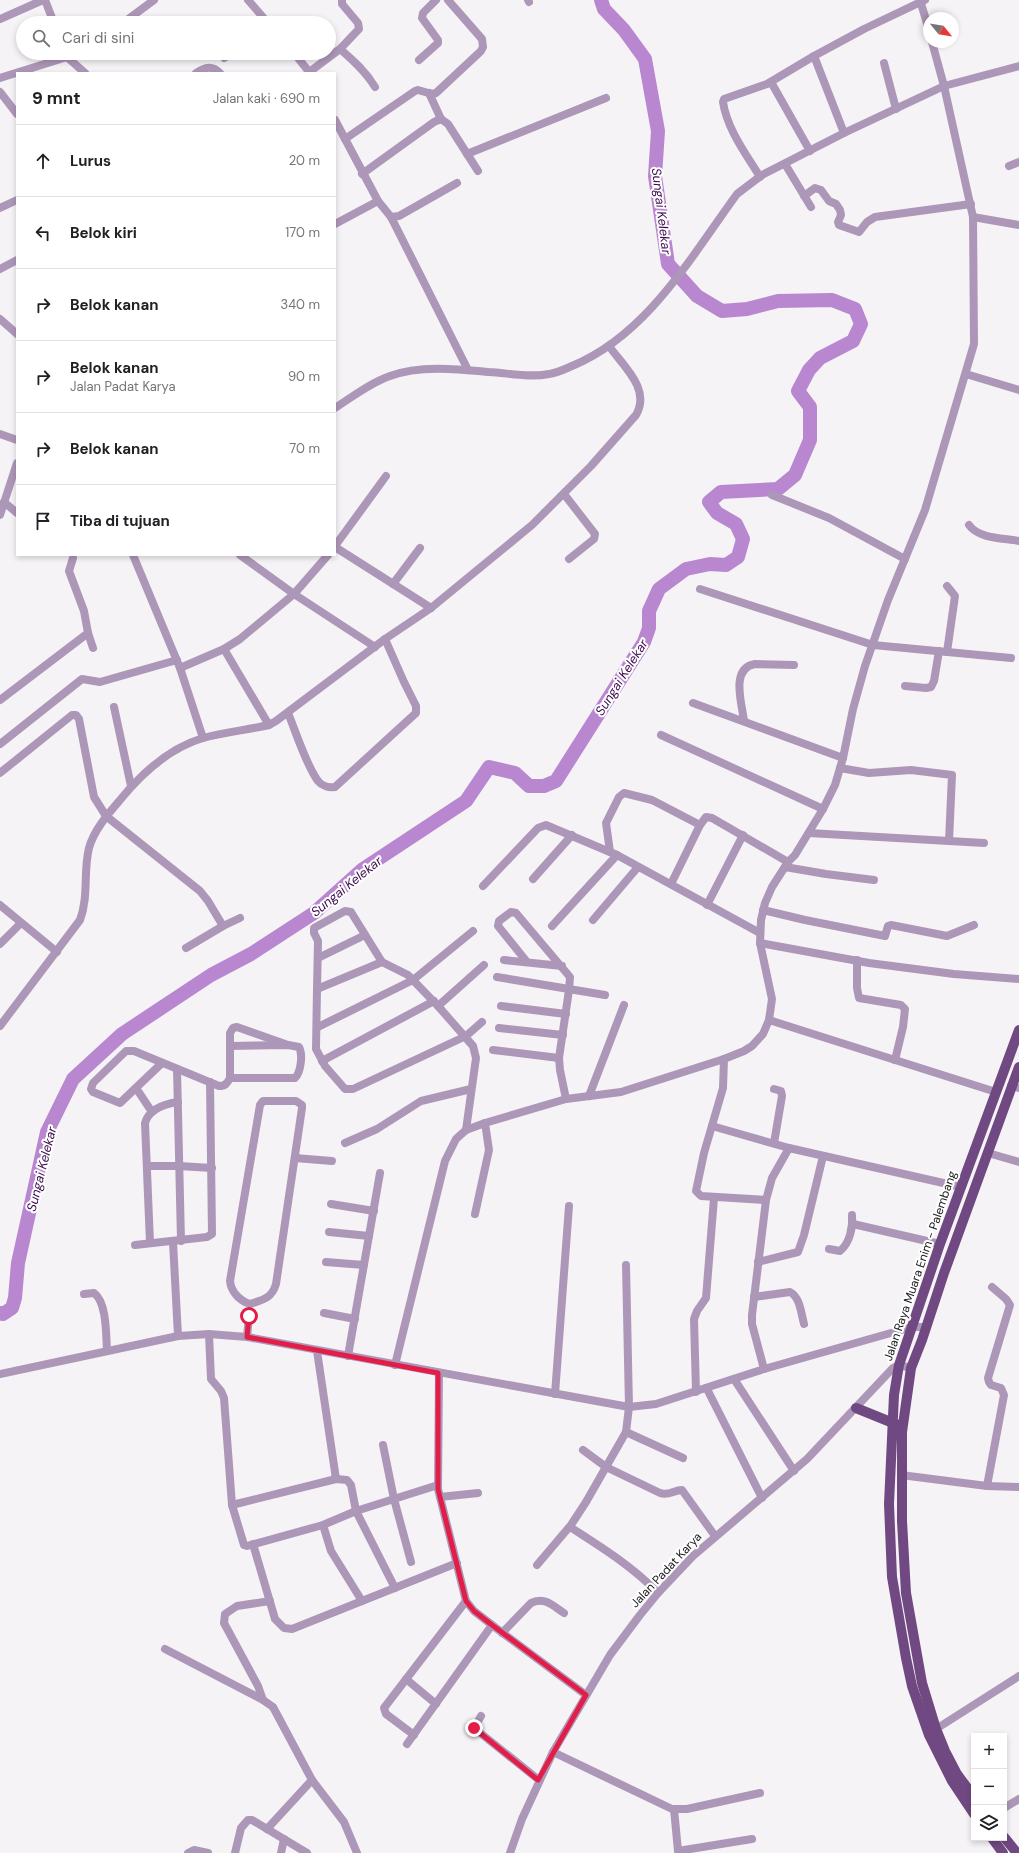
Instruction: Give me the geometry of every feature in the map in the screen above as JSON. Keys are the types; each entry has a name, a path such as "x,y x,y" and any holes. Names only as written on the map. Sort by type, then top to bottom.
{"main road":[{"name":"Jalan Raya Muara Enim - Palembang","path":"971,1810 952,1781 929,1735 912,1686 906,1658 892,1577 889,1504 894,1395 899,1365 912,1327 961,1187 1019,1030"},
{"name":"Jalan Raya Muara Enim - Palembang","path":"971,1793 957,1774 936,1729 922,1683 906,1593 901,1475 903,1427 911,1368 927,1327 988,1153 1015,1087 1019,1067"},
{"path":"939,1249 950,1258"},
{"path":"856,1408 903,1427"},
{"path":"994,1841 1004,1853"},
{"path":"1007,1841 1017,1853"}],"street":[{"path":"0,19 44,0 51,16"},
{"path":"132,16 154,0"},
{"path":"248,0 262,16"},
{"path":"336,52 358,31 360,26 342,4 342,0"},
{"path":"419,60 438,43 438,40 422,18 423,13 436,0"},
{"path":"345,139 415,91 421,90 429,93 436,93 481,51 483,47 482,39 448,0"},
{"path":"760,177 737,139 722,102 730,96 761,87 771,82 814,56 864,29 922,1 925,12"},
{"path":"395,1365 445,1161 449,1150 456,1139 466,1130 485,1123 566,1100 621,1092 724,1060 752,1046 762,1034 769,1020 772,999 760,943 763,910 772,887 809,833 823,809 834,785 844,758 864,666 925,510 974,344 973,217 944,86 934,48"},
{"path":"340,49 355,61 369,77 375,87"},
{"path":"814,56 844,133"},
{"path":"17,72 52,60"},
{"path":"74,60 84,72"},
{"path":"300,60 309,72 325,60"},
{"path":"884,63 896,109"},
{"path":"336,407 371,385 390,376 435,369 468,370 534,376 550,374 584,361 609,346 645,314 686,265 737,194 760,177 844,133 944,86 1019,66"},
{"path":"197,72 202,68 209,67 216,69 219,72"},
{"path":"0,78 16,72"},
{"path":"771,82 810,151"},
{"path":"0,92 16,113"},
{"path":"429,93 441,119 448,124 478,171"},
{"path":"467,154 606,98"},
{"path":"362,174 434,122 441,119"},
{"path":"336,122 362,174 378,201 391,217 468,370"},
{"path":"1009,166 1019,162"},
{"path":"785,164 811,207"},
{"path":"391,217 399,216 457,183"},
{"path":"804,196 815,188 821,190 829,202 836,204 840,210 841,215 838,222 839,225 859,232 867,222 875,217 971,204"},
{"path":"0,208 16,200"},
{"path":"336,223 378,201"},
{"path":"973,217 1019,225"},
{"path":"0,269 16,261"},
{"path":"0,319 16,333"},
{"path":"0,1026 80,920 85,908 86,868 94,835 106,816 132,786 170,752 203,738 269,725 288,713 375,647 431,608 532,525 564,494 626,426 641,406 642,396 639,387 609,346"},
{"path":"966,374 1019,390"},
{"path":"0,434 16,440"},
{"path":"0,516 16,466"},
{"path":"336,545 386,476"},
{"path":"564,494 595,534 594,538 569,559"},
{"path":"772,495 829,518 905,559"},
{"path":"4,502 16,512"},
{"path":"969,524 973,531 980,534 1019,541"},
{"path":"336,547 431,608"},
{"path":"393,584 420,548"},
{"path":"73,556 69,571 84,611 88,633 93,648"},
{"path":"133,556 179,664 203,738"},
{"path":"241,556 294,594 375,647"},
{"path":"0,744 82,679 100,682 179,664 224,649 240,639 294,594 327,556"},
{"path":"905,686 926,688 931,687 934,681 943,651 955,596 947,586"},
{"path":"700,589 873,644 1010,658"},
{"path":"0,700 88,633"},
{"path":"288,713 318,782 326,786 335,786 416,713 416,706 386,639"},
{"path":"224,649 269,725"},
{"path":"744,721 740,680 742,671 750,665 755,664 794,665"},
{"path":"693,703 844,758"},
{"path":"114,707 132,786"},
{"path":"0,773 72,715 76,715 79,719 94,797 106,816 200,891 223,926"},
{"path":"661,735 823,809"},
{"path":"840,768 869,773 911,770 952,775 950,841"},
{"path":"613,854 606,823 619,797 624,793 652,800 700,825"},
{"path":"671,884 700,825 704,819 709,817 743,835 787,864 826,874 874,880"},
{"path":"483,886 542,826 550,826 613,854 760,933"},
{"path":"809,833 984,843"},
{"path":"534,879 572,835"},
{"path":"707,905 743,835"},
{"path":"552,926 613,854"},
{"path":"593,920 638,867"},
{"path":"0,905 56,952"},
{"path":"763,910 885,936 888,926 891,925 947,936 974,925"},
{"path":"466,1130 475,1051 466,1036 408,975 382,962 351,912 345,911 314,928 314,933 318,941 318,1027 316,1047 325,1066 343,1087 349,1090 466,1036 482,1022"},
{"path":"527,962 498,926 499,921 510,912 516,913 570,976 559,1058 566,1100"},
{"path":"186,948 223,926 240,918"},
{"path":"0,944 21,923"},
{"path":"318,1027 413,980 473,931"},
{"path":"318,958 365,935"},
{"path":"760,943 857,960 954,974 1019,979"},
{"path":"504,960 562,966"},
{"path":"857,960 857,988 859,998 901,1005 905,1009 895,1060"},
{"path":"317,989 382,962"},
{"path":"322,1061 436,1003 484,964"},
{"path":"497,977 605,995"},
{"path":"588,1096 624,1005"},
{"path":"501,1006 566,1014"},
{"path":"769,1020 996,1092"},
{"path":"162,1063 120,1103 93,1092 91,1089 92,1083 126,1051 134,1051 210,1082 224,1086 228,1083 230,1078 231,1030 237,1027 288,1045 299,1047 301,1052 299,1072 295,1078 230,1078"},
{"path":"499,1028 563,1035"},
{"path":"230,1046 288,1045"},
{"path":"493,1050 559,1058"},
{"path":"724,1060 723,1088 696,1191 701,1196 714,1198 766,1200"},
{"path":"177,1069 179,1166 177,1241 178,1336"},
{"path":"135,1245 207,1238 212,1234 210,1082"},
{"path":"136,1088 152,1112"},
{"path":"345,1143 377,1129 421,1101 471,1089"},
{"path":"774,1089 781,1091 782,1096 774,1144"},
{"path":"247,1337 249,1310 240,1298 232,1291 230,1281 262,1102 296,1101 302,1105 275,1289 267,1299 249,1310"},
{"path":"150,1243 145,1123 152,1112 162,1105 178,1102"},
{"path":"474,1214 489,1150 485,1123"},
{"path":"712,1126 789,1148 961,1187"},
{"path":"764,1369 752,1324 754,1297 766,1200 772,1178 789,1148"},
{"path":"988,1153 1019,1162"},
{"path":"758,1262 798,1252 804,1235 823,1156"},
{"path":"295,1158 332,1161"},
{"path":"147,1166 212,1168"},
{"path":"348,1356 380,1173"},
{"path":"696,1392 694,1319 697,1311 706,1298 714,1198"},
{"path":"331,1204 374,1211"},
{"path":"555,1394 569,1206"},
{"path":"829,1249 840,1251 843,1248 853,1224 852,1214"},
{"path":"853,1224 939,1249"},
{"path":"329,1232 369,1236"},
{"path":"326,1262 364,1265"},
{"path":"536,1565 570,1527 626,1432 629,1408 626,1264"},
{"path":"987,1486 1004,1395 1001,1388 991,1385 988,1378 1010,1305 992,1287"},
{"path":"754,1297 790,1292 794,1294 797,1298 804,1324"},
{"path":"84,1294 94,1293 101,1301 104,1314 107,1351"},
{"path":"324,1313 355,1319"},
{"path":"0,1374 178,1336 208,1334 247,1337 629,1408 656,1404 707,1389 764,1369 912,1327 927,1327"},
{"path":"208,1334 211,1379 221,1391 224,1398 232,1505 243,1543 248,1546 323,1525 356,1510 438,1485"},
{"path":"317,1351 336,1479"},
{"path":"899,1365 911,1368"},
{"name":"Jalan Padat Karya","path":"510,1853 538,1780 553,1752 610,1655 658,1593 693,1556 715,1536 794,1472 856,1408 880,1380 893,1368 899,1365"},
{"path":"438,1373 438,1485 466,1601 474,1611 502,1633 586,1695"},
{"path":"734,1379 794,1472"},
{"path":"707,1389 762,1498"},
{"path":"626,1432 683,1458"},
{"path":"383,1445 394,1499 412,1562"},
{"path":"583,1450 606,1467 665,1495 682,1490 715,1536"},
{"path":"901,1475 987,1486 1019,1487"},
{"path":"232,1505 336,1479 347,1480 351,1485 356,1510 395,1588"},
{"path":"440,1497 478,1493"},
{"path":"323,1525 331,1551 362,1601"},
{"path":"570,1527 600,1546 646,1580 658,1593"},
{"path":"253,1544 275,1619 284,1628 292,1629 457,1563"},
{"path":"502,1633 531,1603 536,1600 543,1600 564,1613"},
{"path":"263,1700 258,1686 224,1623 225,1614 237,1606 270,1601"},
{"path":"414,1735 384,1712 386,1705 466,1601"},
{"path":"408,1744 492,1625"},
{"path":"165,1649 263,1700 276,1711 312,1780 344,1822 358,1853"},
{"path":"936,1729 1019,1676"},
{"path":"406,1679 436,1704"},
{"path":"481,1716 474,1728 538,1780"},
{"path":"553,1752 674,1809 687,1809 760,1793"},
{"path":"267,1829 312,1780"},
{"path":"1007,1806 1019,1799"},
{"path":"674,1809 678,1852 752,1839"},
{"path":"235,1853 244,1823 248,1820 252,1820 308,1853"},
{"path":"281,1853 284,1839"},
{"path":"188,1853 194,1850 208,1853"}],"waterway":[{"name":"Sungai Kelekar","path":"0,1313 3,1314 12,1308 15,1298 18,1263 47,1132 73,1079 122,1034 211,975 251,954 314,913 363,869 466,801 489,767 515,773 529,786 544,786 556,781 644,642 649,628 649,611 659,589 686,569 710,564 726,565 738,557 743,539 736,524 717,513 709,502 721,492 778,489 795,475 810,440 810,407 798,391 809,370 820,358 853,341 861,324 855,309 832,300 778,301 747,309 722,311 697,296 668,264 655,176 658,131 645,59 624,30 604,9 601,0"}],"route":[{"path":"249,1316 247,1337 438,1373 437,1481 466,1601 474,1611 586,1695 538,1780 474,1728"}]}
